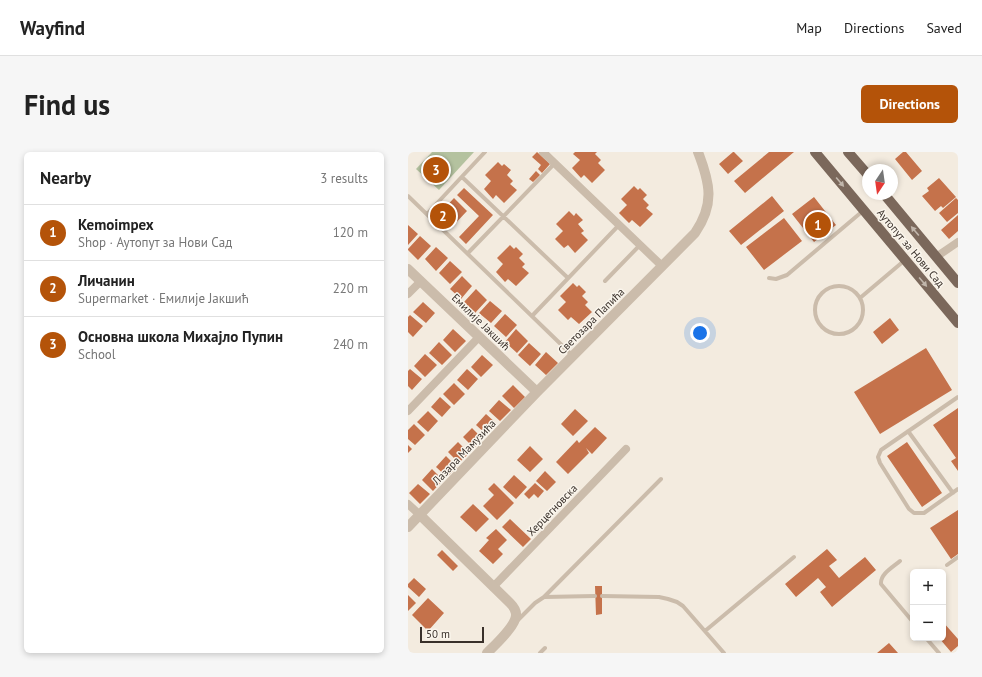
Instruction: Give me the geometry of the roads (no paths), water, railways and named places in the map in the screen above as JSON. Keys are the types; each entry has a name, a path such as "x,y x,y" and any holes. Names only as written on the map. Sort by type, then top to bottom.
{"main road":[{"name":"Аутопут за Нови Сад","path":"815,152 958,323"},
{"path":"848,152 862,169"},
{"name":"Аутопут за Нови Сад","path":"889,200 958,283"}],"street":[{"path":"543,152 662,266"},
{"name":"Светозара Папића","path":"537,392 662,266 700,225 707,207 709,191 698,152"},
{"path":"936,257 958,242"},
{"name":"Емилије Јакшић","path":"408,269 537,392"},
{"path":"408,294 421,281"},
{"path":"408,411 479,337"},
{"name":"Лазара Мамузића","path":"408,527 537,392"},
{"name":"Херцегновска","path":"493,587 626,448"},
{"path":"408,504 514,608 516,614 514,623 487,653"}],"lane":[{"path":"427,214 485,152"},
{"path":"468,253 555,163"},
{"path":"462,177 568,278"},
{"path":"408,196 574,356"},
{"path":"769,278 776,279 786,275 864,210"},
{"path":"532,316 619,225"},
{"path":"605,281 640,245"},
{"path":"860,298 906,260"},
{"path":"833,286 844,286 853,290 860,298 863,309 861,319 855,328 845,333 835,333 825,329 818,321 815,310 817,300 824,292 833,286"},
{"path":"958,397 881,450 878,457 880,463 909,509 914,513 924,513 958,489"},
{"path":"908,431 953,493"},
{"path":"514,623 535,603 544,597 661,479"},
{"path":"705,631 794,557"},
{"path":"947,565 958,557"},
{"path":"900,561 882,577 881,584 910,618"},
{"path":"544,597 595,596"},
{"path":"602,596 659,597 677,602 683,606 724,653"},
{"path":"929,641 939,653"},
{"path":"540,653 545,648"}],"place":[{"name":"Основна школа Михајло Пупин","path":"436,170"},
{"name":"Личанин","path":"443,216"},
{"name":"Kemoimpex","path":"818,225"}]}
